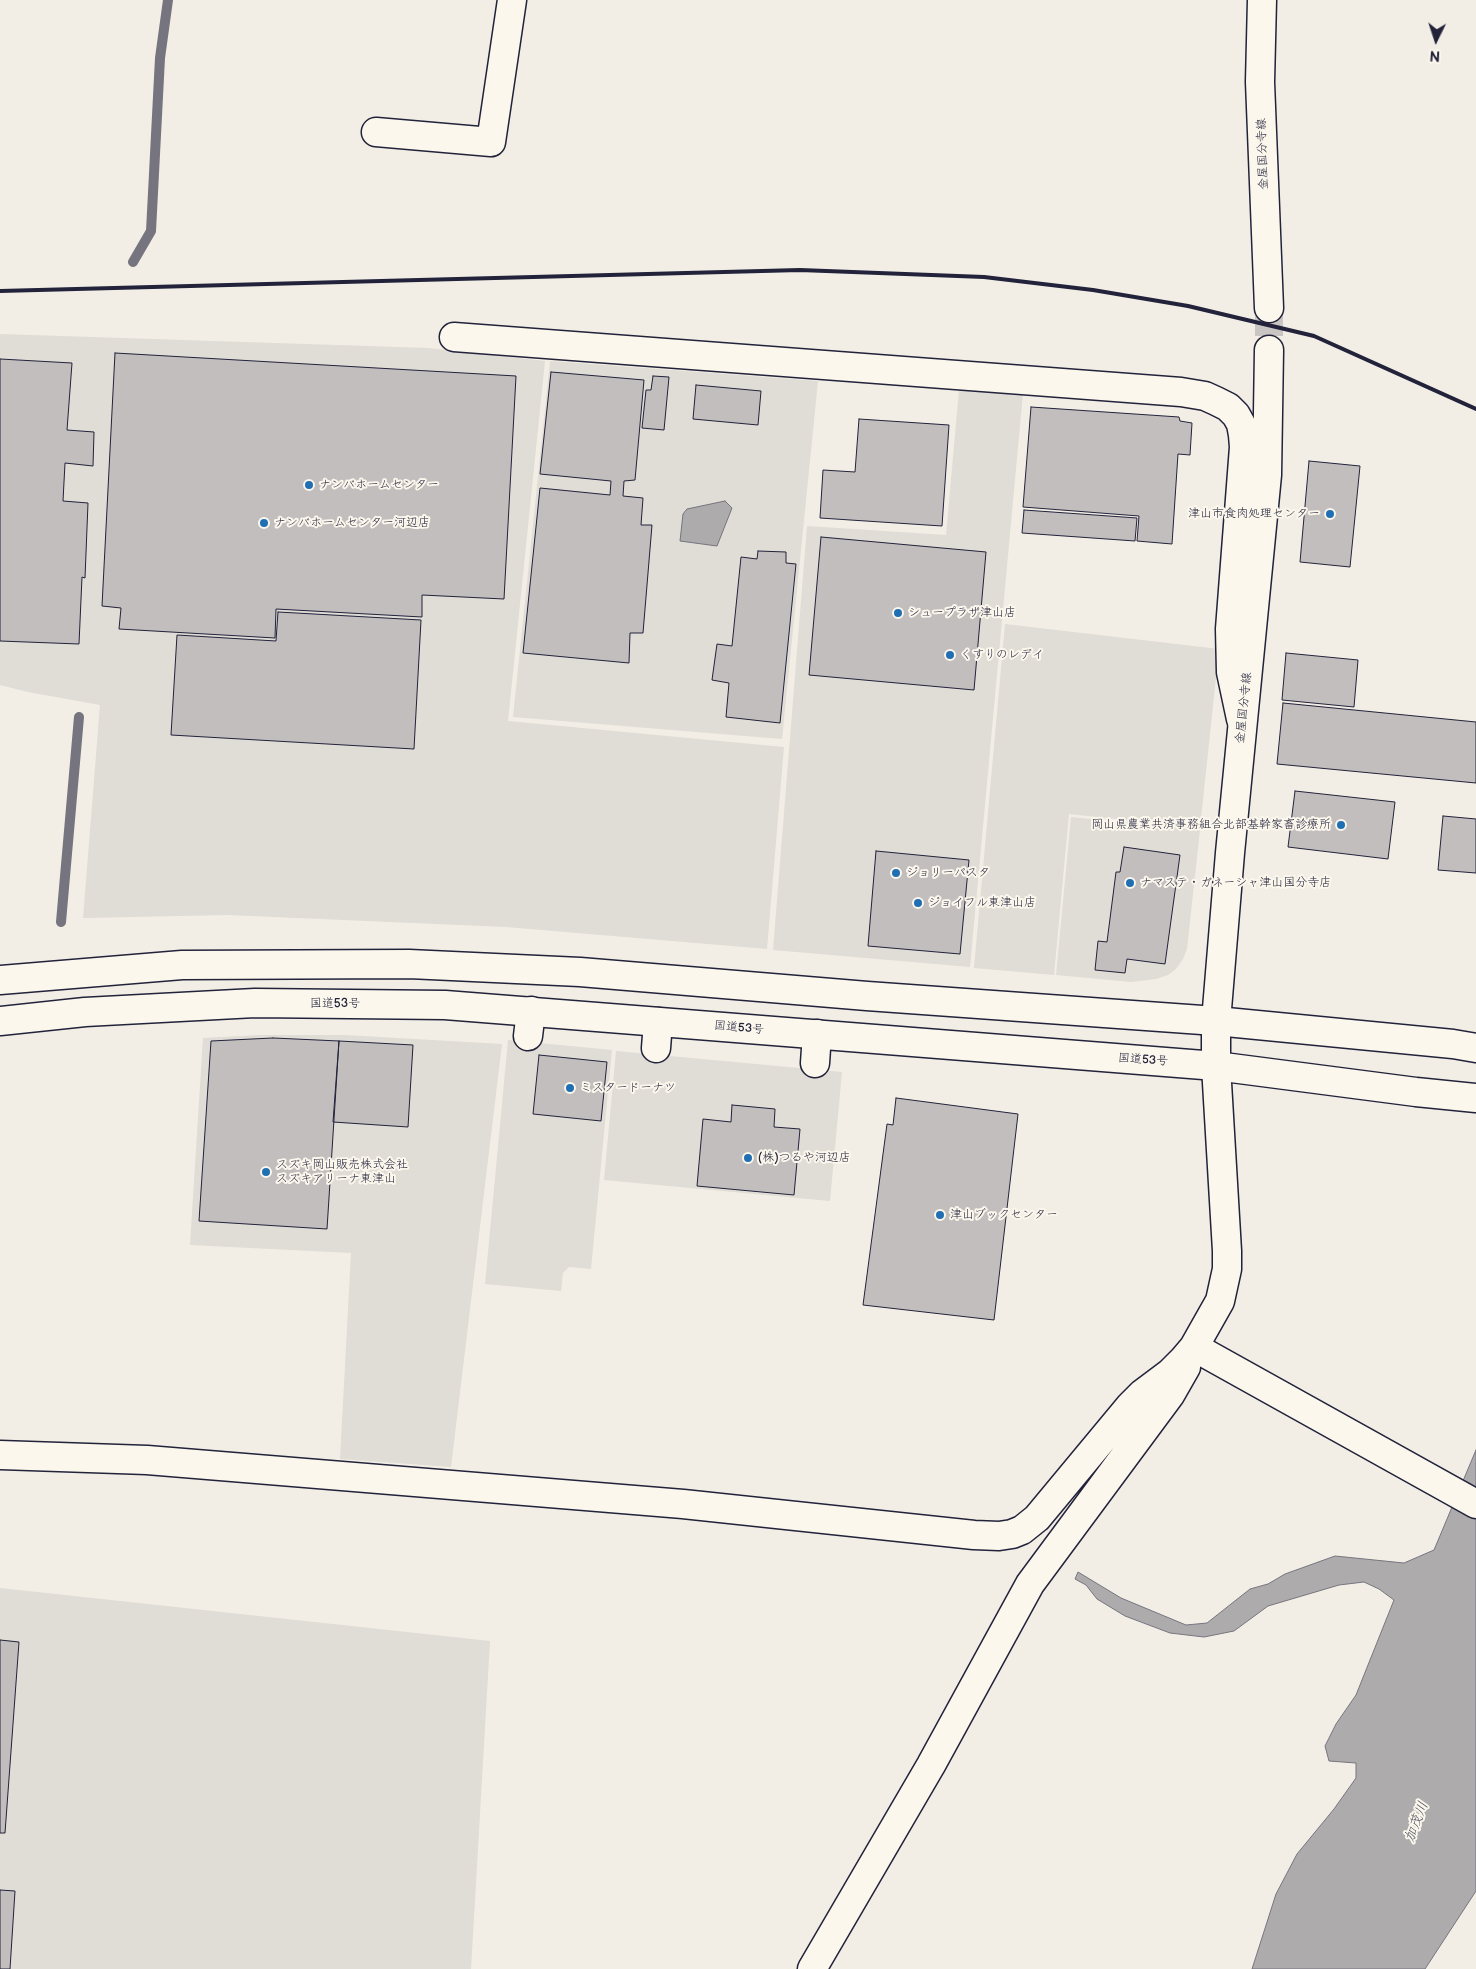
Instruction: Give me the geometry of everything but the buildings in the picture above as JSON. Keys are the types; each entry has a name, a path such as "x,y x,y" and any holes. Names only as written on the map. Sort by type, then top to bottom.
{"main road":[{"path":"376,132 490,142 512,0"},
{"name":"金屋国分寺線","path":"1262,0 1260,82 1269,308"},
{"path":"454,337 1181,392 1205,396 1216,401 1228,407 1236,415 1241,424 1244,447 1230,629 1231,672 1242,725"},
{"name":"金屋国分寺線","path":"1194,1347 1220,1300 1227,1269 1216,1066 1216,1021 1242,725 1267,475 1269,350"},
{"path":"0,980 182,965 410,964 580,972 877,997 1216,1021 1464,1046"},
{"name":"国道53号","path":"0,1021 84,1012 255,1003 445,1005 529,1024 657,1035 818,1034 1216,1066 1476,1098"},
{"path":"815,1064 818,1034"},
{"path":"1194,1347 1476,1504"},
{"path":"0,1455 147,1460 683,1504 954,1533 999,1536 1022,1530 1037,1518 1130,1406 1142,1394 1170,1373 1194,1347"},
{"path":"812,1969 931,1766 1030,1584 1170,1395 1194,1347"}],"shaded area":[{"name":"ナンバホームセンター河辺店","path":"0,334 428,348 545,361 508,721 784,747 767,949 506,927 227,915 83,918 100,705 0,685"},
{"path":"550,361 818,381 782,739 513,717"},
{"path":"959,390 1023,393 970,967 773,950 807,526 946,535"},
{"path":"1005,624 1219,649 1200,828 1069,814 1054,975 974,968"},
{"name":"ナマステ・ガネーシャ津山国分寺店","path":"1071,817 1200,830 1187,949 1176,969 1168,975 1156,979 1131,982 1056,975"},
{"path":"260,1035 345,1035 502,1044 451,1467 340,1459 351,1253 190,1245 203,1038"},
{"path":"508,1040 612,1050 591,1269 569,1267 563,1273 561,1291 485,1284"},
{"path":"616,1051 842,1072 830,1201 604,1180"},
{"path":"0,1588 490,1641 471,1969 0,1969"}],"water":[{"path":"725,501 732,508 717,546 680,541 683,514 687,509"},
{"name":"加茂川","path":"1476,1450 1476,1891 1425,1969 1252,1969 1276,1894 1297,1854 1334,1809 1356,1778 1356,1763 1329,1761 1325,1746 1336,1724 1356,1695 1394,1600 1379,1589 1364,1582 1339,1585 1268,1606 1234,1631 1204,1637 1170,1633 1125,1616 1097,1599 1086,1585 1075,1579 1078,1572 1121,1598 1186,1625 1207,1623 1250,1589 1268,1584 1285,1574 1335,1556 1404,1563 1434,1550"}],"waterway":[{"path":"133,262 151,231 160,58 168,0"},
{"path":"61,922 79,717"}],"tunnel":[{"path":"1269,308 1269,350"}],"railway":[{"path":"0,291 800,270 984,277 1093,290 1188,306 1314,336 1476,409"}],"place":[{"name":"ナンバホームセンター","path":"309,485"},
{"name":"津山市食肉処理センター","path":"1330,514"},
{"name":"ナンバホームセンター河辺店","path":"264,523"},
{"name":"シュープラザ津山店","path":"898,613"},
{"name":"くすりのレデイ","path":"950,655"},
{"name":"岡山県農業共済事務組合北部基幹家畜診療所","path":"1341,825"},
{"name":"ジョリーパスタ","path":"896,873"},
{"name":"ナマステ・ガネーシャ津山国分寺店","path":"1130,883"},
{"name":"ジョイフル東津山店","path":"918,903"},
{"name":"ミスタードーナツ","path":"570,1088"},
{"name":"(株)つるや河辺店","path":"748,1158"},
{"name":"スズキ岡山販売株式会社 スズキアリーナ東津山","path":"266,1172"},
{"name":"津山ブックセンター","path":"940,1215"}]}
